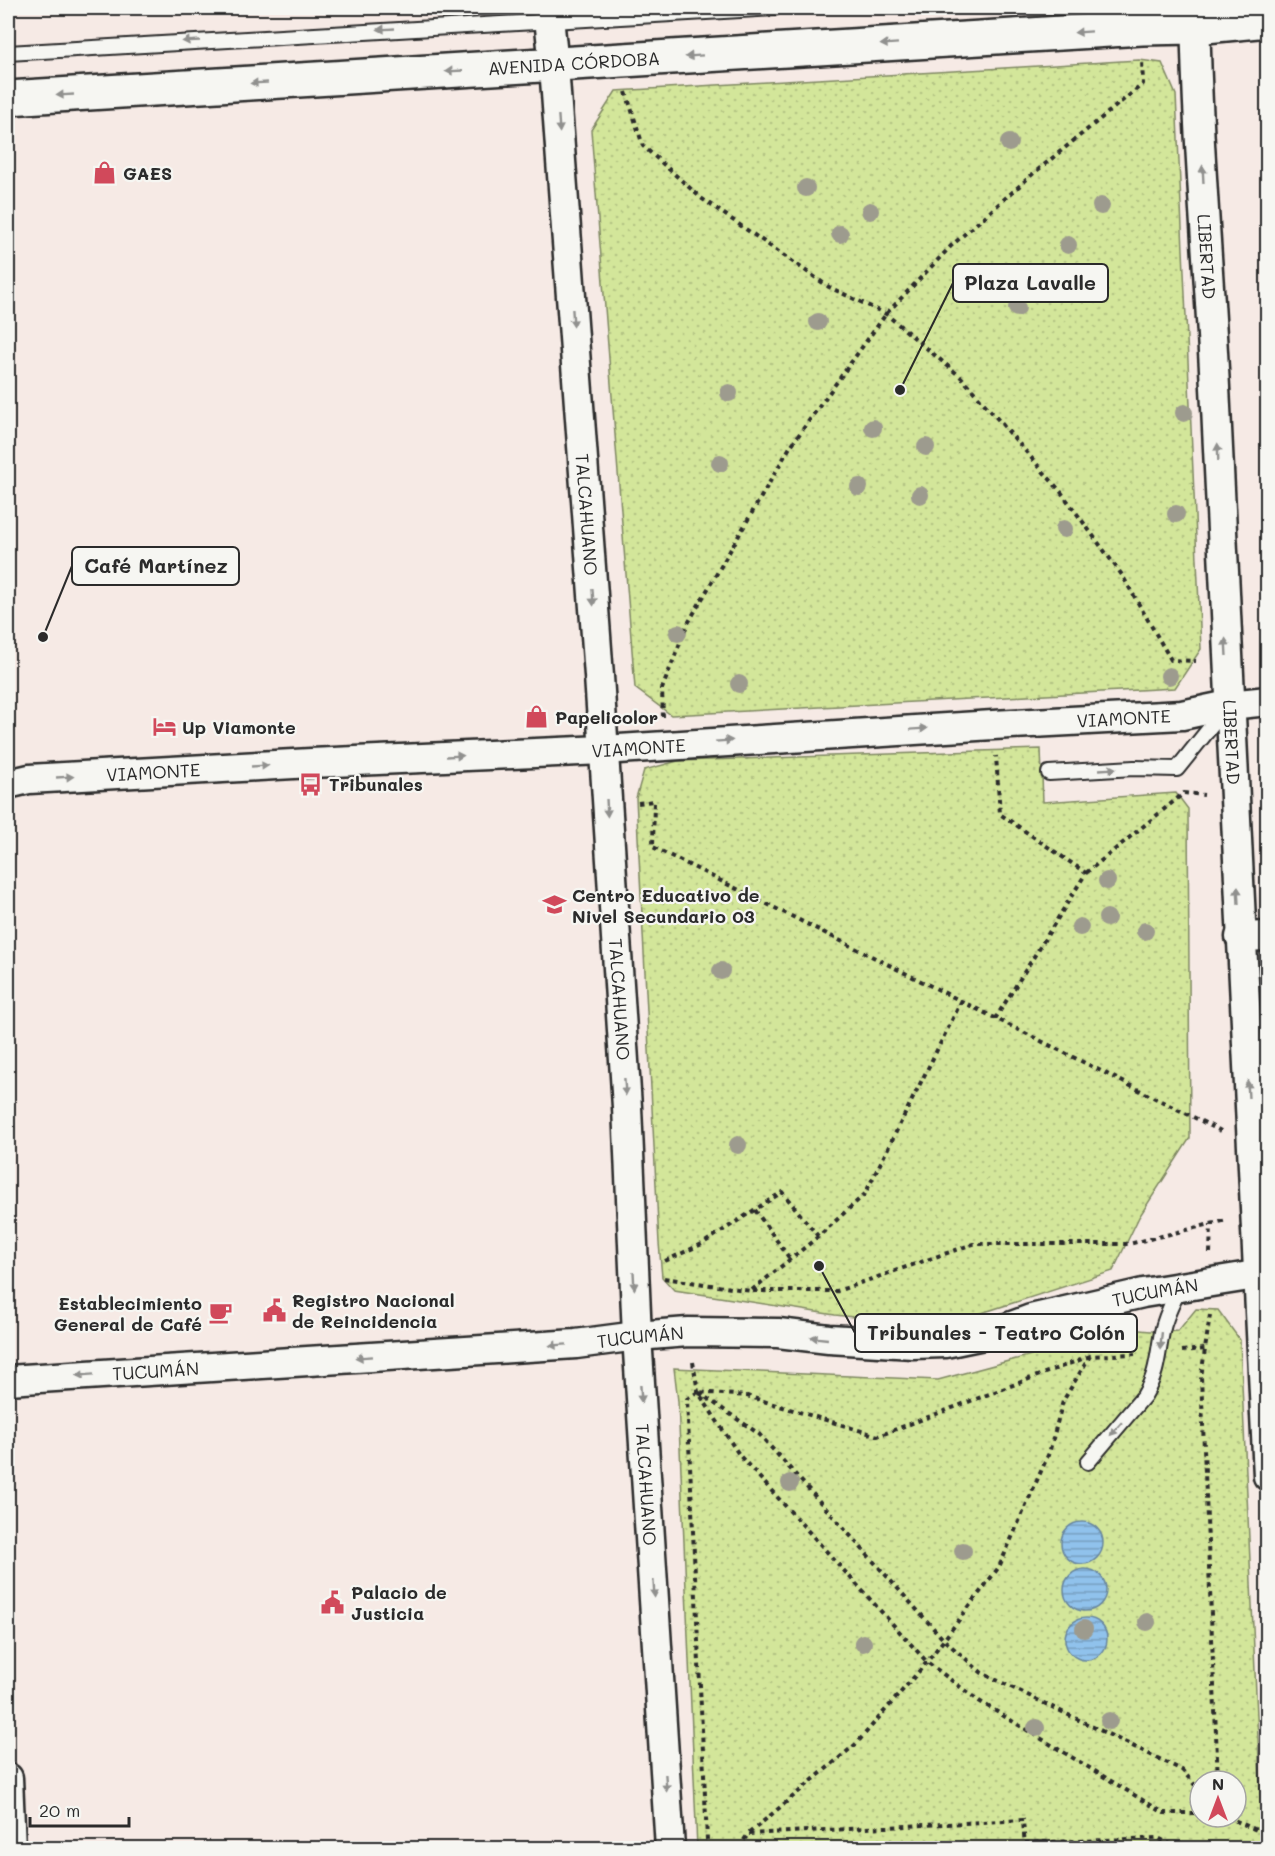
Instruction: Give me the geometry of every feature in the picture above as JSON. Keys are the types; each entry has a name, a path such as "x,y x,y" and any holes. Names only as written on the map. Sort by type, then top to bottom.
{"main road":[{"name":"AVENIDA CÓRDOBA","path":"8,98 554,66 1195,17 1268,20"}],"street":[{"name":"TALCAHUANO","path":"549,14 598,653 627,1107 637,1336 670,1848"},
{"name":"LIBERTAD","path":"1195,17 1217,427 1233,797 1254,936 1251,1145 1263,1273 1268,1476"},
{"name":"VIAMONTE","path":"8,784 29,779 603,750 1182,715 1228,705 1268,701"},
{"name":"TUCUMÁN","path":"8,1380 576,1344 688,1332 778,1333 901,1343 945,1343 993,1333 1032,1319 1100,1303 1180,1286 1263,1273"},
{"path":"8,1778 11,1848"}],"lane":[{"path":"8,53 549,14 774,8"},
{"path":"1049,773 1134,768 1177,769 1228,705"},
{"path":"1088,1462 1151,1385 1160,1353 1161,1332 1180,1286"}],"path":[{"path":"664,745 662,689 687,625 790,447 886,314 951,246 1034,173 1143,84 1149,21"},
{"path":"616,61 643,146 701,198 828,287 886,314 962,378 1061,492 1122,575 1172,660 1227,662"},
{"path":"993,725 1000,814 1086,873"},
{"path":"995,1019 1086,873 1184,793 1233,797"},
{"path":"607,807 654,801 653,847 1251,1145"},
{"path":"751,1291 819,1236 865,1194 962,1000"},
{"path":"634,1274 702,1244 782,1192 819,1236"},
{"path":"755,1210 790,1259"},
{"path":"634,1274 751,1291 837,1291 973,1244 1129,1244 1256,1213"},
{"path":"1211,1224 1210,1319 1201,1377 1217,1769"},
{"path":"688,1332 699,1392 740,1456 927,1662 979,1701 1164,1813 1188,1813"},
{"path":"711,1848 707,1840 687,1399 699,1392 747,1396 878,1436 1090,1356 1205,1349"},
{"path":"739,1848 748,1834 856,1744 927,1662 999,1567 1049,1453 1063,1401 1090,1356"},
{"path":"699,1392 759,1434 944,1640 982,1672 1182,1770 1188,1777"},
{"path":"748,1834 1023,1820 1025,1846 1158,1838 1178,1848"},
{"path":"1248,1826 1268,1835"}],"green space":[{"path":"1139,60 1162,63 1176,95 1201,649 1175,688 671,715 635,688 591,130 616,91"},
{"path":"1041,749 1043,802 1176,793 1188,809 1190,1138 1139,1217 1113,1271 969,1317 890,1321 835,1315 674,1290 662,1277 659,1243 636,798 644,770 678,761"},
{"path":"1196,1309 1218,1310 1240,1340 1263,1848 697,1848 678,1401 674,1368 938,1380 1128,1329 1178,1331"}],"water":[{"path":"1082,1522 1097,1528 1103,1543 1097,1558 1082,1564 1067,1558 1061,1543 1067,1528"},
{"path":"1085,1569 1100,1575 1106,1590 1100,1605 1085,1611 1070,1605 1064,1590 1070,1575"},
{"path":"1086,1618 1101,1624 1107,1639 1101,1654 1086,1660 1071,1654 1065,1639 1071,1624"}],"place":[{"name":"GAES","path":"105,173"},
{"name":"Plaza Lavalle","path":"900,390"},
{"name":"Café Martínez","path":"43,637"},
{"name":"Papelicolor","path":"537,717"},
{"name":"Up Viamonte","path":"164,727"},
{"name":"Tribunales","path":"311,784"},
{"name":"Centro Educativo de Nivel Secundario 03","path":"554,905"},
{"name":"Tribunales - Teatro Colón","path":"819,1266"},
{"name":"Registro Nacional de Reincidencia","path":"274,1310"},
{"name":"Establecimiento General de Café","path":"220,1313"},
{"name":"Palacio de Justicia","path":"333,1602"}]}
